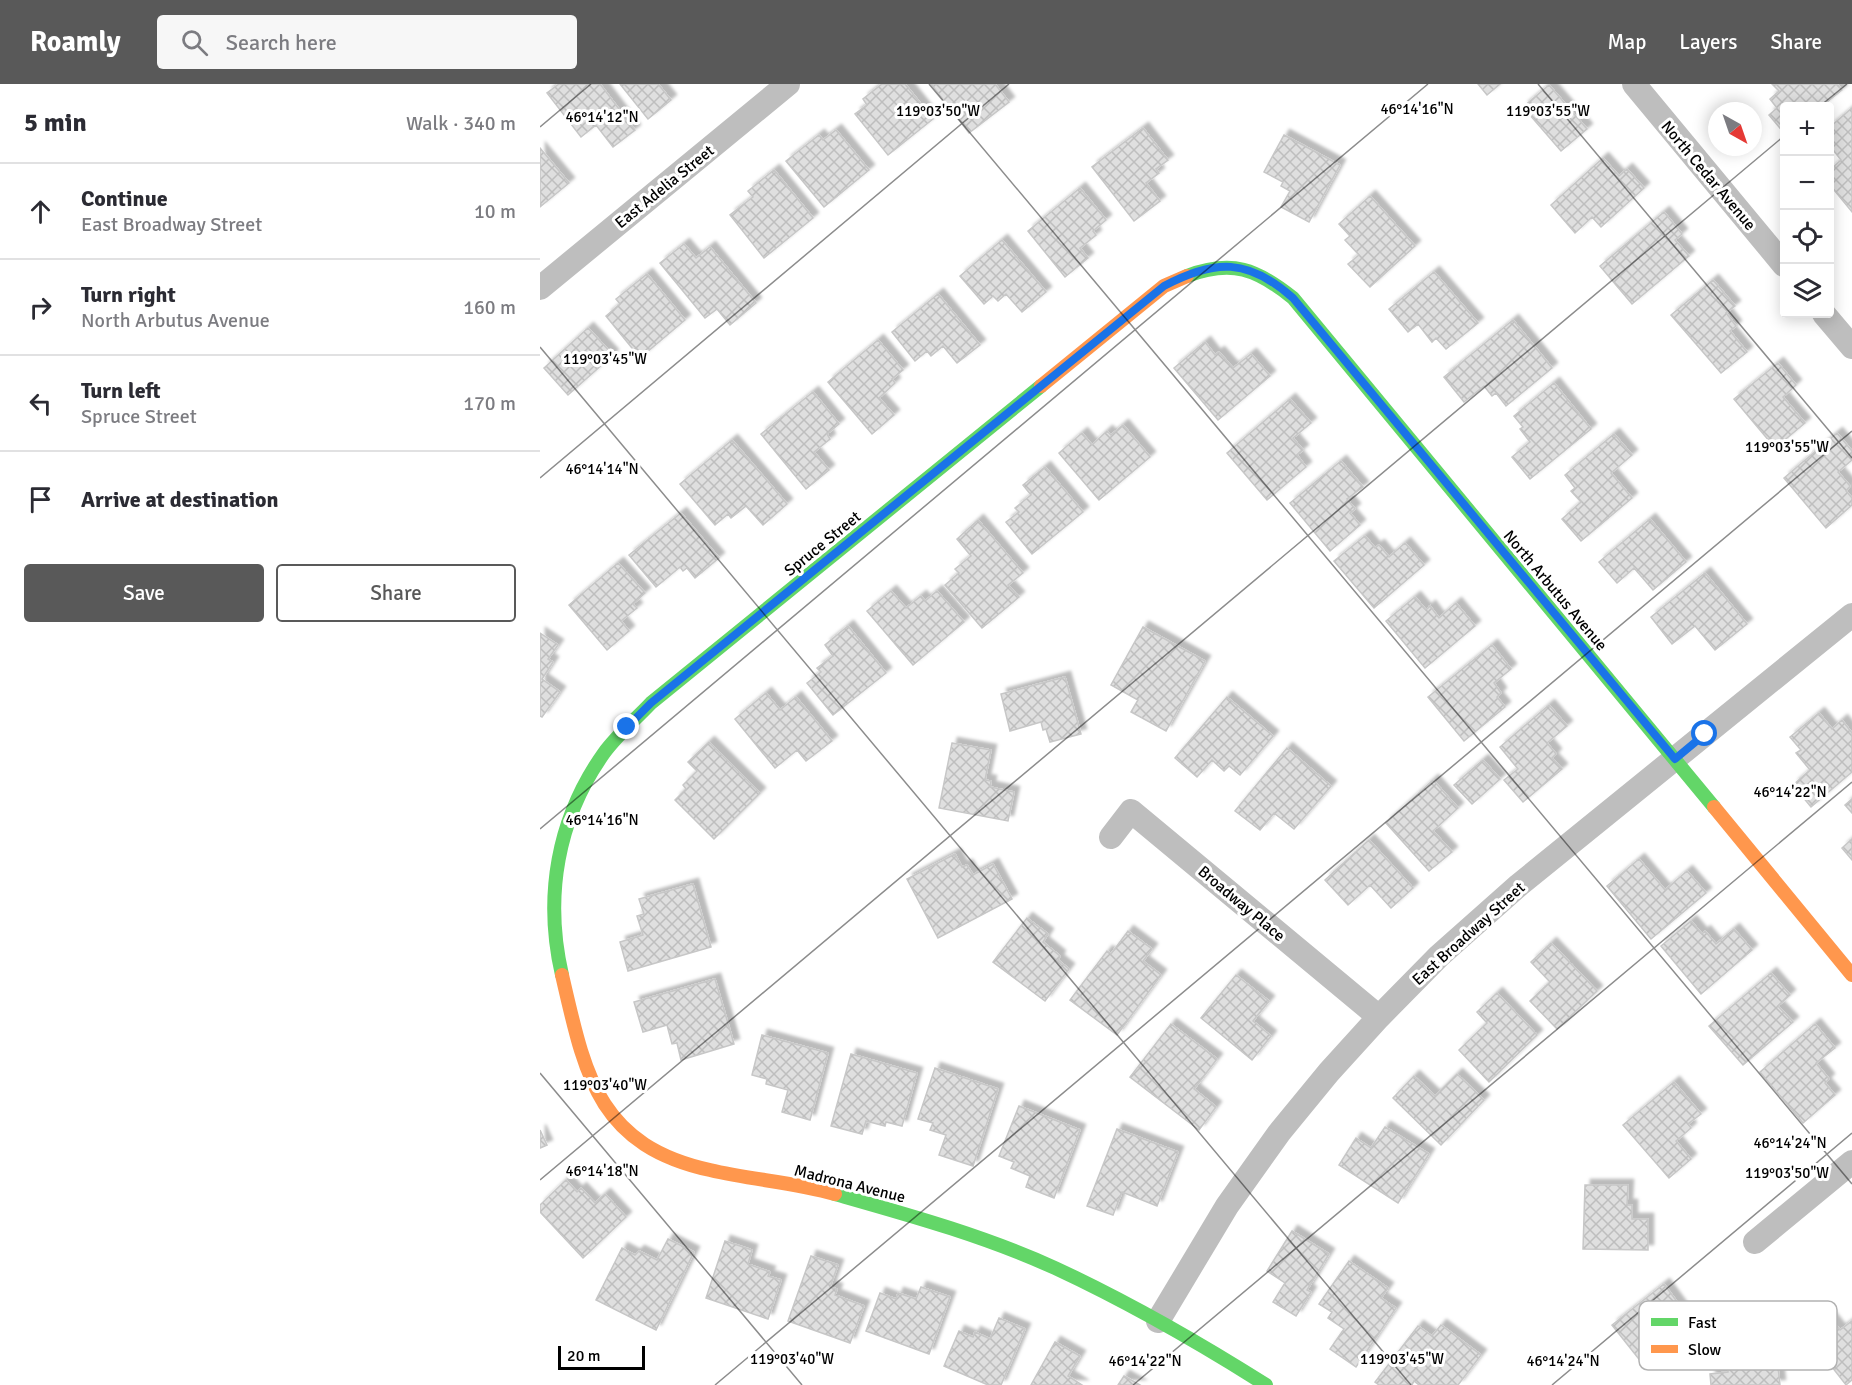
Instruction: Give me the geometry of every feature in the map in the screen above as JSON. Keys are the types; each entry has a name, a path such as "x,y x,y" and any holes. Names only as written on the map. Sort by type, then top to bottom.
{"street":[{"name":"East Adelia Street","path":"540,288 788,84"},
{"name":"North Cedar Avenue","path":"1634,84 1783,264"},
{"name":"North Arbutus Avenue","path":"1210,266 1258,273 1293,298 1852,975"},
{"name":"Spruce Street","path":"553,918 555,871 566,829 581,791 605,752 651,703 1164,286 1185,274 1210,266"},
{"path":"1827,318 1852,347"},
{"name":"East Broadway Street","path":"1158,1321 1227,1206 1279,1133 1329,1072 1379,1017 1439,956 1519,885 1852,615"},
{"name":"Broadway Place","path":"1111,837 1131,811 1379,1017"},
{"name":"Madrona Avenue","path":"553,918 561,970 580,1053 597,1094 617,1121 638,1141 673,1159 709,1170 815,1188 944,1225 1054,1268 1204,1346 1266,1385"},
{"path":"1755,1242 1852,1162"}],"building":[{"path":"559,84 600,84 635,130 613,147 596,125 581,137 547,93"},
{"path":"620,84 658,84 671,100 648,119"},
{"path":"882,84 905,84 933,119 888,155 855,114 867,105 863,99"},
{"path":"931,84 995,84 1009,102 969,133"},
{"path":"1478,84 1500,84 1487,95"},
{"path":"1772,84 1837,84 1842,90 1827,102 1780,102 1780,128 1769,115 1777,108 1770,99 1779,91"},
{"path":"1549,85 1587,129 1561,151 1523,107"},
{"path":"1852,108 1852,212 1834,190 1834,166 1841,160 1834,151 1834,124"},
{"path":"1143,128 1168,160 1156,169 1159,173 1146,183 1160,201 1134,221 1092,167"},
{"path":"836,130 869,170 824,207 786,161 819,135 823,140"},
{"path":"1284,135 1340,165 1309,222 1281,207 1290,191 1281,186 1283,182 1264,172"},
{"path":"540,148 569,183 540,207"},
{"path":"1603,158 1619,176 1627,169 1644,188 1601,227 1592,217 1575,233 1551,205"},
{"path":"774,170 813,218 764,258 730,215 753,197 748,191"},
{"path":"1080,188 1106,220 1093,231 1096,235 1080,248 1088,258 1065,277 1028,231"},
{"path":"1370,196 1415,246 1370,287 1348,264 1359,255 1345,240 1350,236 1339,224"},
{"path":"1664,212 1682,234 1675,240 1689,256 1632,304 1600,266"},
{"path":"1002,240 1046,292 1022,312 1006,294 998,301 993,296 984,304 960,276"},
{"path":"684,244 696,258 710,247 756,303 730,325 717,309 705,318 660,263"},
{"path":"1434,272 1478,323 1446,349 1436,338 1432,342 1418,324 1408,332 1389,309"},
{"path":"647,274 685,320 640,358 606,316 620,304 616,299"},
{"path":"1713,280 1735,306 1726,313 1736,326 1730,331 1747,352 1721,373 1671,315"},
{"path":"938,294 980,345 957,363 943,346 931,356 927,351 915,361 892,332"},
{"path":"1513,320 1552,368 1506,406 1496,393 1492,396 1484,386 1464,402 1444,377"},
{"path":"588,328 613,355 568,395 544,368"},
{"path":"878,340 903,370 892,379 895,383 879,398 894,415 872,434 828,382"},
{"path":"1205,342 1215,355 1219,352 1233,368 1251,354 1270,376 1218,420 1174,368"},
{"path":"1778,363 1796,385 1783,397 1805,423 1775,448 1734,399"},
{"path":"1554,383 1591,429 1530,479 1512,457 1530,442 1520,429 1523,427 1514,416"},
{"path":"813,392 839,424 827,434 830,439 814,452 829,470 806,489 761,434"},
{"path":"1290,399 1311,423 1293,438 1303,450 1297,455 1306,467 1267,500 1227,453"},
{"path":"1123,425 1150,457 1099,500 1059,453 1082,433 1092,445 1107,431 1111,435"},
{"path":"1837,433 1852,451 1852,460 1838,472 1850,486 1846,491 1852,498 1852,505 1826,528 1784,478"},
{"path":"1614,434 1632,455 1611,473 1632,498 1581,541 1562,519 1581,502 1571,491 1575,488 1565,475"},
{"path":"732,440 787,504 763,525 746,506 731,518 728,514 715,525 680,484"},
{"path":"1341,461 1363,487 1347,499 1355,509 1350,513 1360,525 1330,551 1290,503"},
{"path":"1045,467 1083,512 1032,554 1006,522 1019,512 1015,508 1031,495 1023,485"},
{"path":"681,513 719,558 695,578 687,568 683,571 680,567 656,587 629,555"},
{"path":"1650,519 1686,562 1653,590 1634,568 1617,583 1599,562"},
{"path":"978,520 1023,573 1008,585 1019,597 982,628 945,585 959,573 955,569 971,556 957,539"},
{"path":"1365,536 1375,548 1379,545 1389,557 1405,543 1424,565 1374,608 1334,561"},
{"path":"618,563 645,593 633,604 637,608 621,621 629,631 607,650 569,605"},
{"path":"1705,573 1747,624 1715,650 1695,626 1672,644 1651,617"},
{"path":"891,591 906,608 921,596 925,601 937,591 964,622 913,665 867,611"},
{"path":"1415,597 1426,610 1430,606 1439,618 1456,603 1475,626 1425,668 1386,621"},
{"path":"848,626 886,673 833,715 807,683 821,672 817,668 833,656 825,645"},
{"path":"1143,627 1205,661 1166,731 1131,712 1138,700 1111,685"},
{"path":"540,633 558,645 548,659 553,662 542,679 560,692 542,717 540,716"},
{"path":"1492,645 1511,669 1494,683 1501,693 1497,697 1505,707 1464,741 1428,697"},
{"path":"1065,677 1081,734 1050,742 1041,722 1010,731 1001,694"},
{"path":"766,693 780,710 796,697 832,741 806,761 797,750 775,768 735,719"},
{"path":"1227,697 1273,736 1240,775 1229,766 1224,771 1212,760 1197,777 1175,758"},
{"path":"1549,705 1567,726 1547,743 1556,754 1552,758 1562,769 1523,802 1504,780 1518,769 1500,747"},
{"path":"1819,713 1832,729 1842,720 1852,733 1852,772 1811,807 1793,785 1810,770 1796,753 1801,750 1790,737"},
{"path":"709,742 760,793 714,839 675,800 686,789 683,785 697,771 688,762"},
{"path":"952,743 991,750 985,780 991,781 990,787 1014,792 1008,821 939,808"},
{"path":"1287,748 1331,786 1294,829 1274,813 1260,830 1235,811"},
{"path":"1483,760 1500,779 1472,804 1454,785"},
{"path":"1433,780 1458,808 1433,831 1452,852 1429,871 1386,823"},
{"path":"1852,799 1852,813 1845,805"},
{"path":"1852,839 1852,860 1842,848"},
{"path":"1369,840 1413,888 1391,908 1370,885 1348,905 1325,880"},
{"path":"955,854 962,867 967,865 973,875 993,864 1012,899 938,938 907,879"},
{"path":"1639,859 1665,890 1687,871 1706,893 1651,939 1607,886"},
{"path":"693,884 711,947 628,971 620,942 643,935 637,916 644,914 639,899"},
{"path":"1027,918 1048,934 1043,942 1060,956 1058,960 1069,969 1045,1001 993,962"},
{"path":"1691,921 1702,934 1705,931 1716,944 1734,929 1752,950 1701,994 1661,946"},
{"path":"1128,931 1152,949 1143,961 1161,975 1117,1035 1070,1000 1107,951 1111,954"},
{"path":"1551,943 1597,991 1557,1029 1530,1001 1550,982 1531,962"},
{"path":"1771,973 1790,995 1778,1006 1793,1022 1743,1065 1709,1026"},
{"path":"1236,975 1269,1001 1253,1021 1271,1036 1252,1060 1201,1018"},
{"path":"715,979 734,1044 681,1060 677,1043 672,1044 667,1025 643,1032 634,1002"},
{"path":"1497,993 1537,1035 1489,1082 1459,1050 1487,1023 1477,1012"},
{"path":"1171,1024 1217,1059 1194,1089 1216,1107 1199,1130 1130,1077"},
{"path":"1815,1024 1835,1048 1816,1063 1829,1079 1825,1083 1835,1095 1803,1123 1760,1072"},
{"path":"762,1035 828,1053 810,1120 782,1112 788,1090 766,1084 767,1079 752,1075"},
{"path":"851,1054 917,1073 902,1126 886,1122 885,1126 866,1121 862,1134 831,1126"},
{"path":"935,1068 998,1089 973,1166 939,1155 946,1135 930,1130 933,1123 918,1119"},
{"path":"1457,1074 1484,1100 1441,1145 1393,1098 1414,1076 1435,1096"},
{"path":"1674,1082 1701,1114 1688,1124 1691,1128 1676,1141 1691,1159 1669,1178 1623,1125"},
{"path":"1019,1106 1080,1130 1054,1198 1026,1187 1030,1176 1011,1168 1014,1162 999,1156"},
{"path":"1385,1127 1429,1154 1398,1203 1339,1165 1356,1138 1371,1148"},
{"path":"1117,1129 1178,1152 1157,1206 1122,1192 1113,1215 1087,1206"},
{"path":"540,1130 547,1145 540,1148"},
{"path":"566,1180 577,1192 581,1188 595,1203 605,1194 626,1217 583,1258 540,1212 540,1205"},
{"path":"1585,1185 1628,1185 1627,1205 1632,1205 1632,1219 1648,1219 1648,1250 1583,1249"},
{"path":"1292,1231 1329,1254 1307,1290 1311,1292 1296,1316 1273,1302 1285,1283 1267,1271"},
{"path":"668,1239 694,1252 656,1330 596,1300 622,1248 635,1255 639,1251 657,1260"},
{"path":"725,1241 752,1250 748,1264 770,1272 768,1276 781,1280 768,1319 706,1298"},
{"path":"811,1256 838,1265 830,1287 837,1289 835,1295 864,1306 850,1343 788,1321"},
{"path":"1349,1261 1388,1288 1381,1298 1396,1308 1356,1367 1330,1349 1344,1329 1328,1318 1332,1312 1319,1304"},
{"path":"1664,1284 1677,1301 1642,1301"},
{"path":"921,1287 950,1297 929,1354 866,1331 880,1293 896,1299 898,1293 916,1299"},
{"path":"1639,1304 1639,1359 1612,1325"},
{"path":"999,1318 1025,1329 1001,1385 988,1385 944,1366 959,1331 973,1337 975,1332 990,1339"},
{"path":"1852,1321 1852,1380 1846,1385 1834,1370 1837,1370 1837,1326 1840,1330"},
{"path":"1441,1325 1481,1355 1458,1385 1419,1385 1414,1381 1412,1385 1379,1385 1375,1382 1418,1326 1432,1336"},
{"path":"1055,1342 1080,1356 1068,1376 1082,1385 1031,1385"},
{"path":"1728,1370 1778,1370 1780,1385 1711,1385 1710,1374 1728,1372"},
{"path":"1124,1376 1140,1385 1118,1385"}],"traffic: fast":[{"path":"1187,276 1217,268 1243,270 1268,280 1293,298 1714,807"},
{"path":"562,975 554,917 559,860 565,832 575,805 588,778 609,746 651,703 1041,386"},
{"path":"835,1194 919,1218 1028,1256 1162,1323 1266,1385"}],"traffic: slow":[{"path":"1041,386 1164,286 1187,276"},
{"path":"1714,807 1852,975"},
{"path":"562,975 589,1074 602,1100 620,1123 642,1143 672,1159 710,1170 835,1194"}],"route":[{"path":"627,727 651,703 1164,286 1185,274 1210,266 1258,273 1293,298 1675,759 1705,734"}]}
